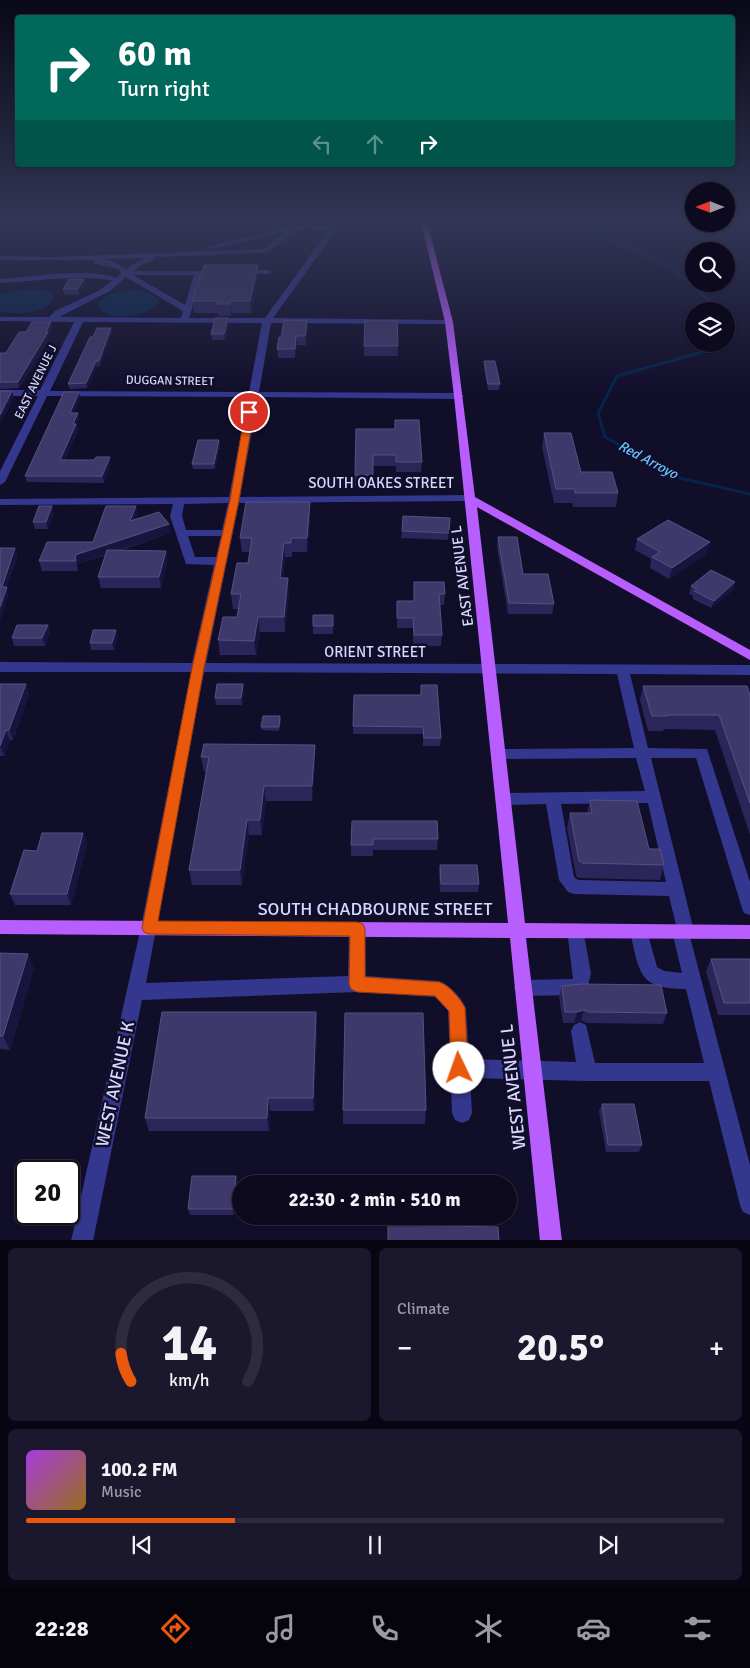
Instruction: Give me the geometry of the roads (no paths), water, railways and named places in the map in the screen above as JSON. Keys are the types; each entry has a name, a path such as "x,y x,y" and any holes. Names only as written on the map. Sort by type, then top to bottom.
{"main road":[{"name":"EAST AVENUE L","path":"438,280 449,322 459,396 469,498 490,669 516,929"},
{"name":"SOUTH OAKES STREET","path":"469,498 750,668"},
{"name":"SOUTH CHADBOURNE STREET","path":"0,927 750,932"},
{"name":"WEST AVENUE L","path":"516,929 551,1240"}],"street":[{"path":"0,281 18,280"},
{"path":"136,280 188,310"},
{"path":"184,320 197,280"},
{"path":"267,321 296,280"},
{"path":"52,319 58,313 118,281"},
{"path":"0,319 449,322"},
{"name":"EAST AVENUE J","path":"0,482 80,319"},
{"name":"WEST AVENUE K","path":"82,1240 149,928 198,668 228,533 267,321"},
{"name":"DUGGAN STREET","path":"0,393 459,396"},
{"name":"SOUTH OAKES STREET","path":"0,502 469,498"},
{"path":"179,501 176,516 190,561 221,561"},
{"path":"182,533 228,533"},
{"name":"ORIENT STREET","path":"0,667 622,670 750,668"},
{"path":"622,670 654,797 693,981 750,1206"},
{"path":"499,754 702,752 750,908"},
{"path":"503,799 654,797"},
{"path":"552,798 566,880 574,887 675,889"},
{"path":"357,929 357,984"},
{"path":"523,988 574,987 581,984 582,973 575,930"},
{"path":"639,931 648,971 655,978 665,981 693,981"},
{"path":"134,992 357,984 439,989 457,1008 462,1113"},
{"path":"580,1031 587,1072"},
{"path":"459,1068 587,1072 716,1072"}],"water":[{"path":"34,289 46,291 53,295 53,301 42,309 28,313 0,311 0,295 13,291"},
{"path":"130,290 149,292 158,300 158,303 146,312 129,316 112,315 99,309 98,303 109,294"}],"waterway":[{"name":"Red Arroyo","path":"685,280 711,302"},
{"name":"Red Arroyo","path":"702,352 617,376 598,413 605,437 680,478 750,494"}]}
